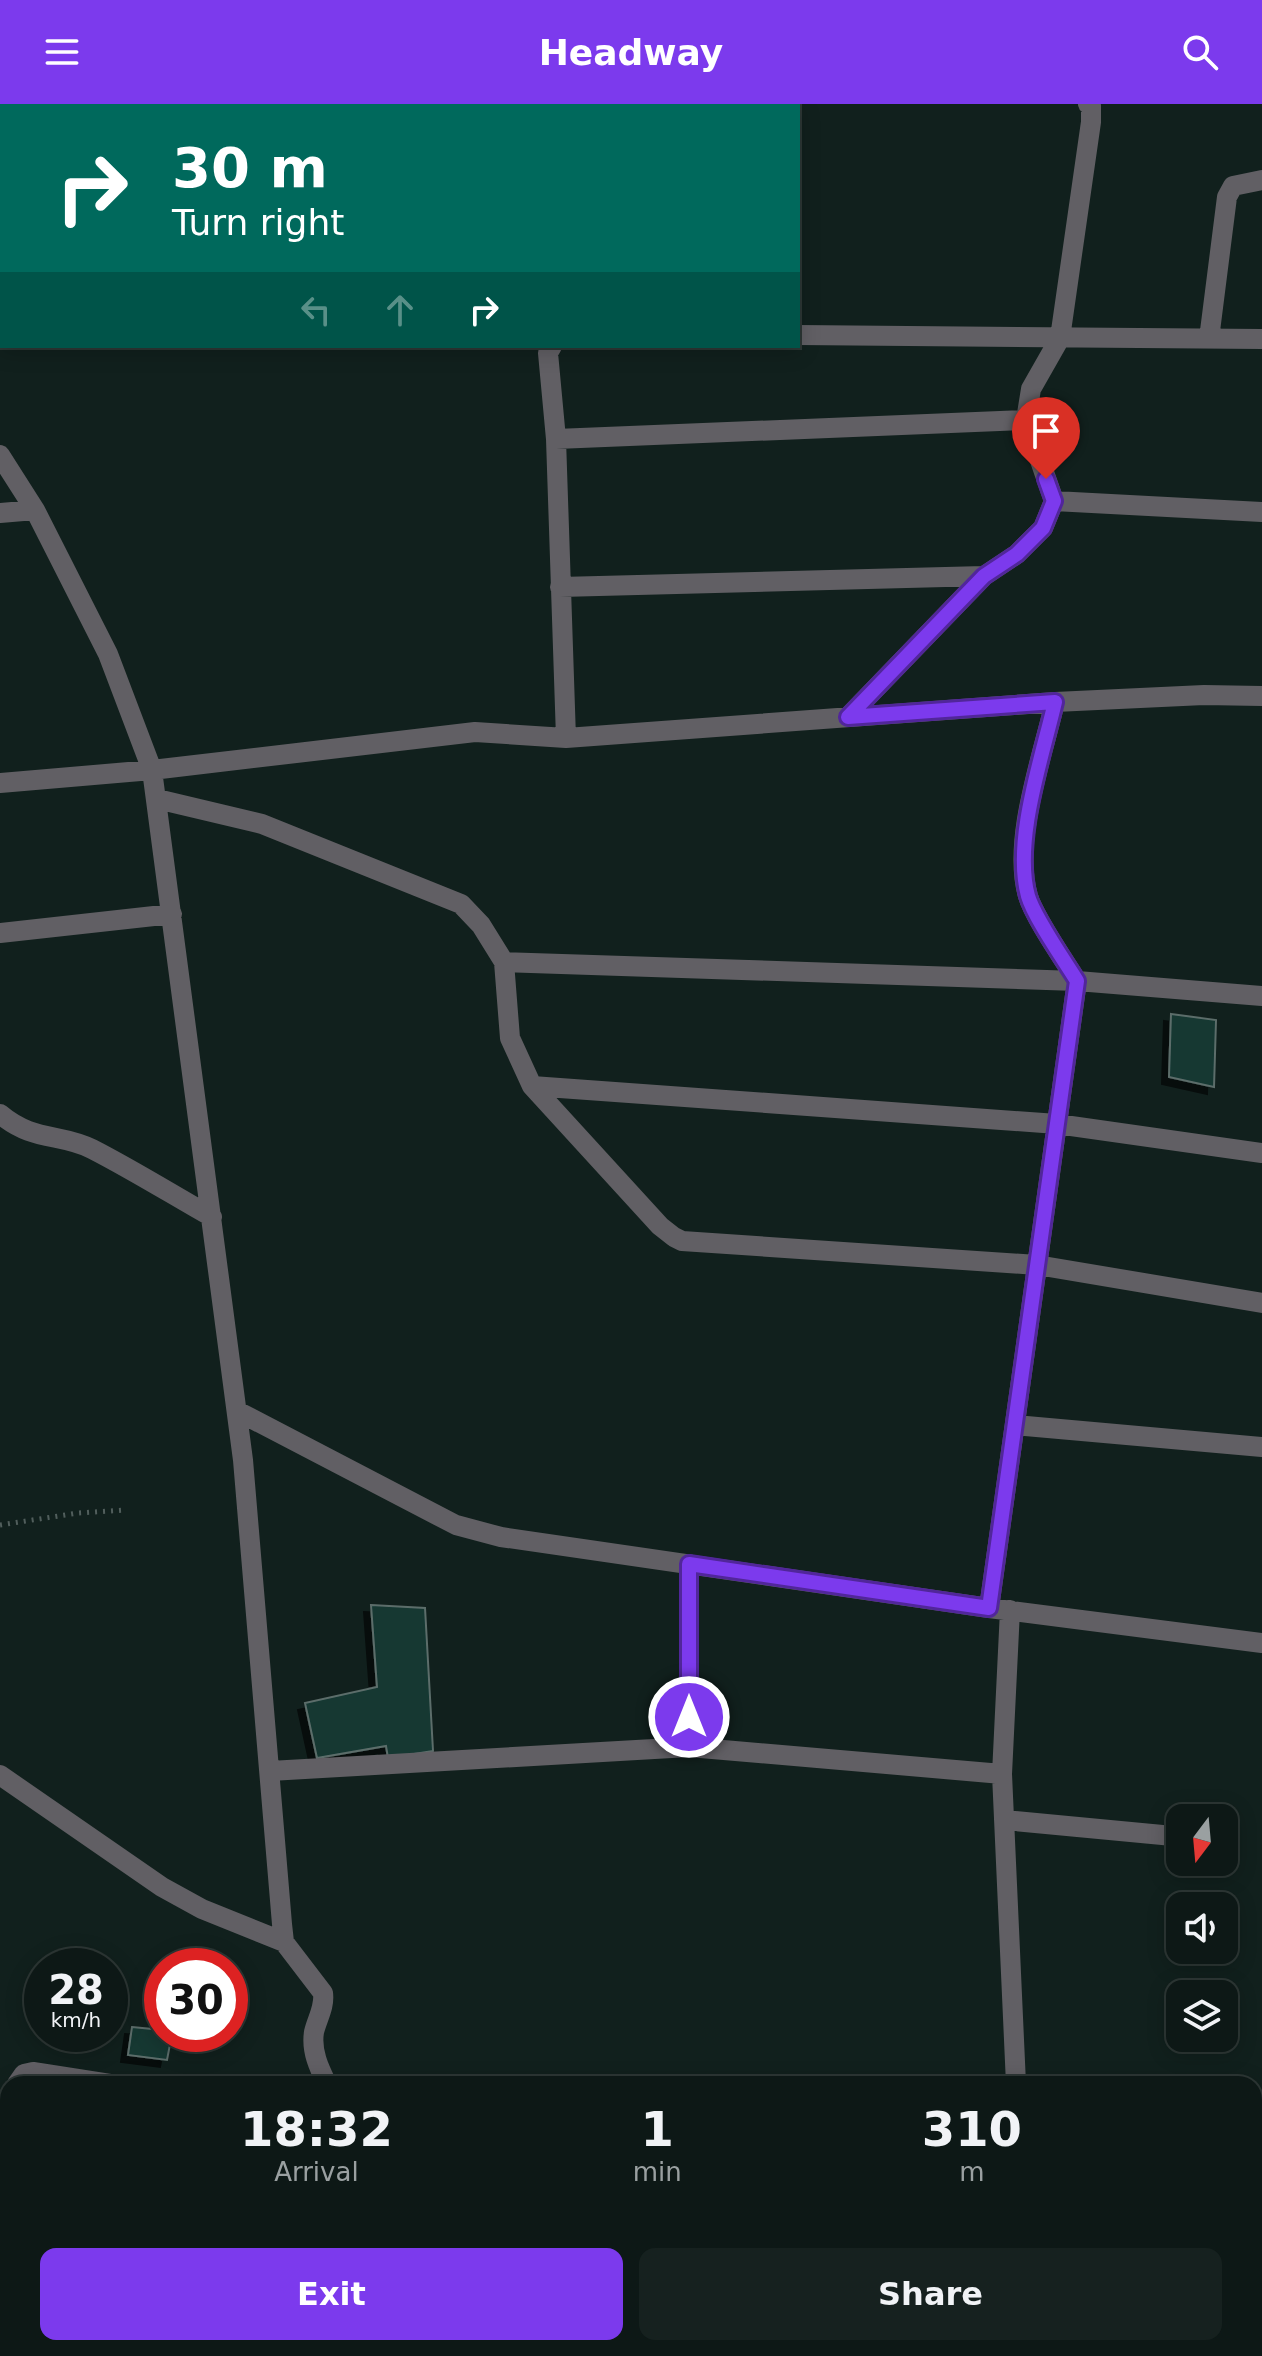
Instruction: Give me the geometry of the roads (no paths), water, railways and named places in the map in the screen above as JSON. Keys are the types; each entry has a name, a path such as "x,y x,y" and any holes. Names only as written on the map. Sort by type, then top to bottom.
{"street":[{"path":"848,717 984,576 1017,554 1043,528 1054,501 1026,420 1031,389 1060,338 1091,122 1091,106 1088,104"},
{"path":"1209,339 1227,197 1233,186 1262,180"},
{"path":"800,335 1262,339"},
{"path":"551,348 548,353 556,439 566,738"},
{"path":"556,439 1026,420"},
{"path":"0,455 35,510 108,654 152,770 237,1411 284,1942"},
{"path":"1054,501 1262,512"},
{"path":"0,513 35,510"},
{"path":"560,587 984,576"},
{"path":"0,783 152,770 475,732 566,738 1055,702 1204,695 1262,696"},
{"path":"989,1608 1077,981 1028,898 1023,868 1025,833 1055,702"},
{"path":"157,799 262,824 461,904 481,925 504,962 510,1038 532,1086 660,1226 682,1241 1037,1265 1262,1303"},
{"path":"0,933 172,914"},
{"path":"504,962 1077,981 1262,996"},
{"path":"532,1086 1057,1124 1262,1153"},
{"path":"0,1114 15,1127 89,1148 212,1217"},
{"path":"237,1411 456,1525 501,1537 989,1608 1262,1643"},
{"path":"1015,1425 1262,1447"},
{"path":"689,1564 689,1747"},
{"path":"1010,1610 1002,1774 1016,2076"},
{"path":"270,1771 689,1747 1002,1774"},
{"path":"0,1775 162,1887 202,1909 284,1942 319,1985 324,2000 313,2035 316,2062 323,2076"},
{"path":"1004,1820 1166,1835"},
{"path":"23,2076 33,2072 59,2076"}]}
